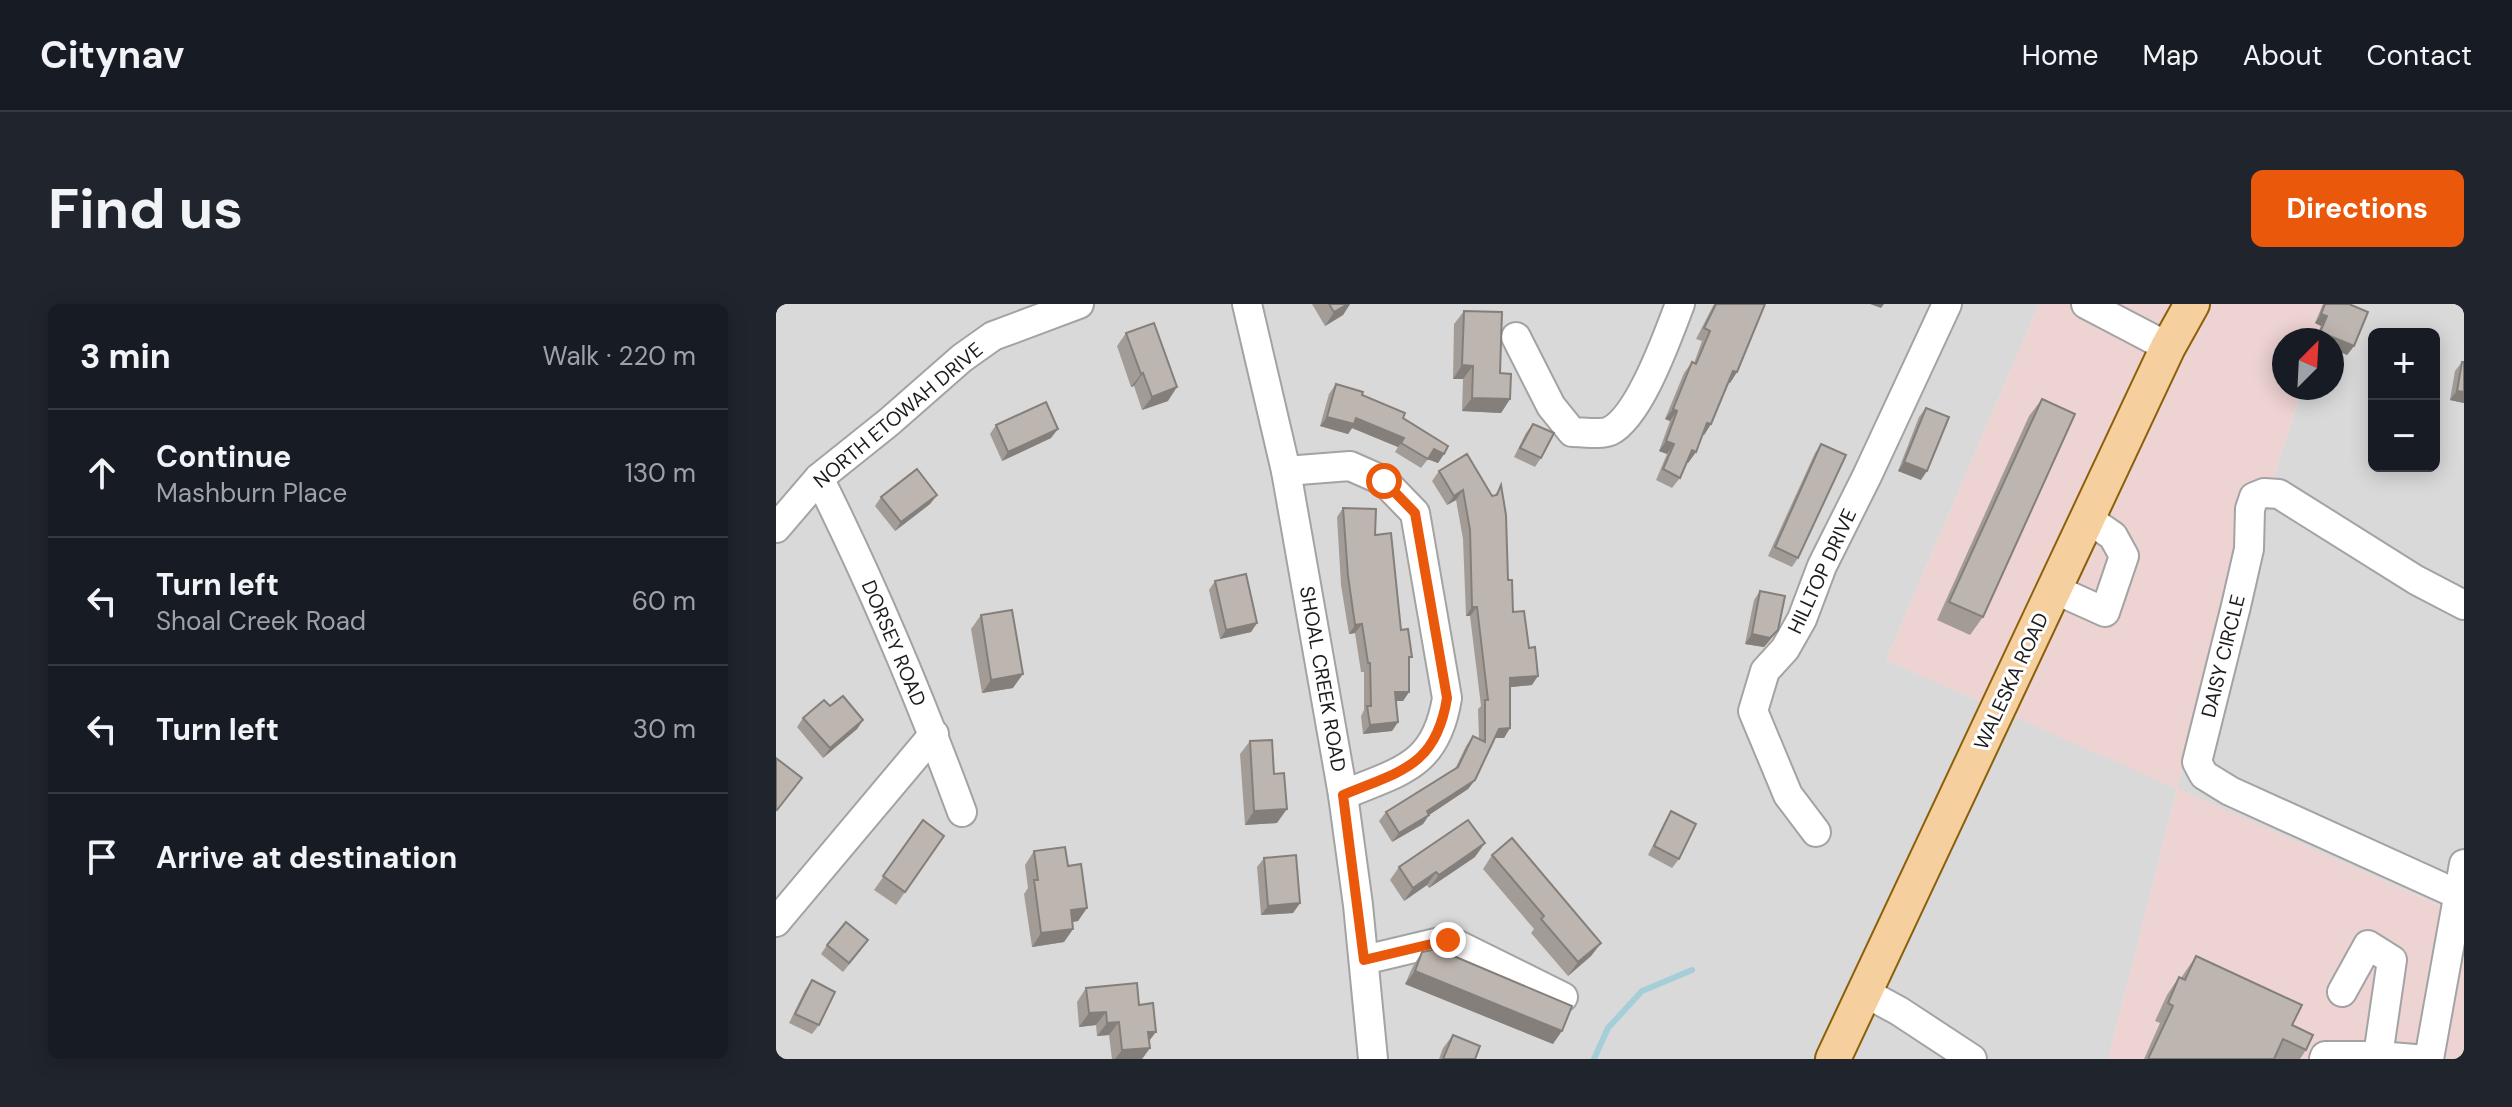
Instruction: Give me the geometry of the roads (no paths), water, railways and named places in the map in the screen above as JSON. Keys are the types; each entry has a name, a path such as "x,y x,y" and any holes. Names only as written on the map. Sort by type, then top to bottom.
{"main road":[{"name":"WALESKA ROAD","path":"1833,1059 2168,347 2192,304"}],"street":[{"name":"NORTH ETOWAH DRIVE","path":"776,528 819,478 934,381 993,336 1079,304"},
{"name":"SHOAL CREEK ROAD","path":"1247,304 1286,471 1343,795 1373,1059"},
{"path":"1516,337 1551,406 1572,432 1608,432 1627,418 1654,370 1680,304"},
{"name":"HILLTOP DRIVE","path":"1816,832 1788,795 1753,711 1765,671 1785,649 1802,619 1822,566 1947,304"},
{"path":"2086,304 2168,347"},
{"path":"1286,471 1350,466 1384,481 1415,513 1447,698 1443,726 1427,751 1411,766 1343,795"},
{"name":"DORSEY ROAD","path":"819,478 934,734 962,812"},
{"name":"DAISY CIRCLE","path":"2457,894 2230,791 2204,775 2197,762 2240,592 2249,549 2250,509 2254,497 2264,493 2279,494 2416,580 2464,605"},
{"path":"2054,589 2105,612 2124,556 2113,536 2087,518"},
{"path":"776,922 934,734"},
{"path":"2429,1059 2464,864"},
{"path":"1364,960 1448,940 1563,997"},
{"path":"2342,992 2368,945 2392,960 2377,1058"},
{"path":"1864,992 1972,1059"},
{"path":"2324,1059 2325,1056 2415,1059"}],"waterway":[{"path":"1594,1059 1608,1028 1642,991 1692,970"}]}
